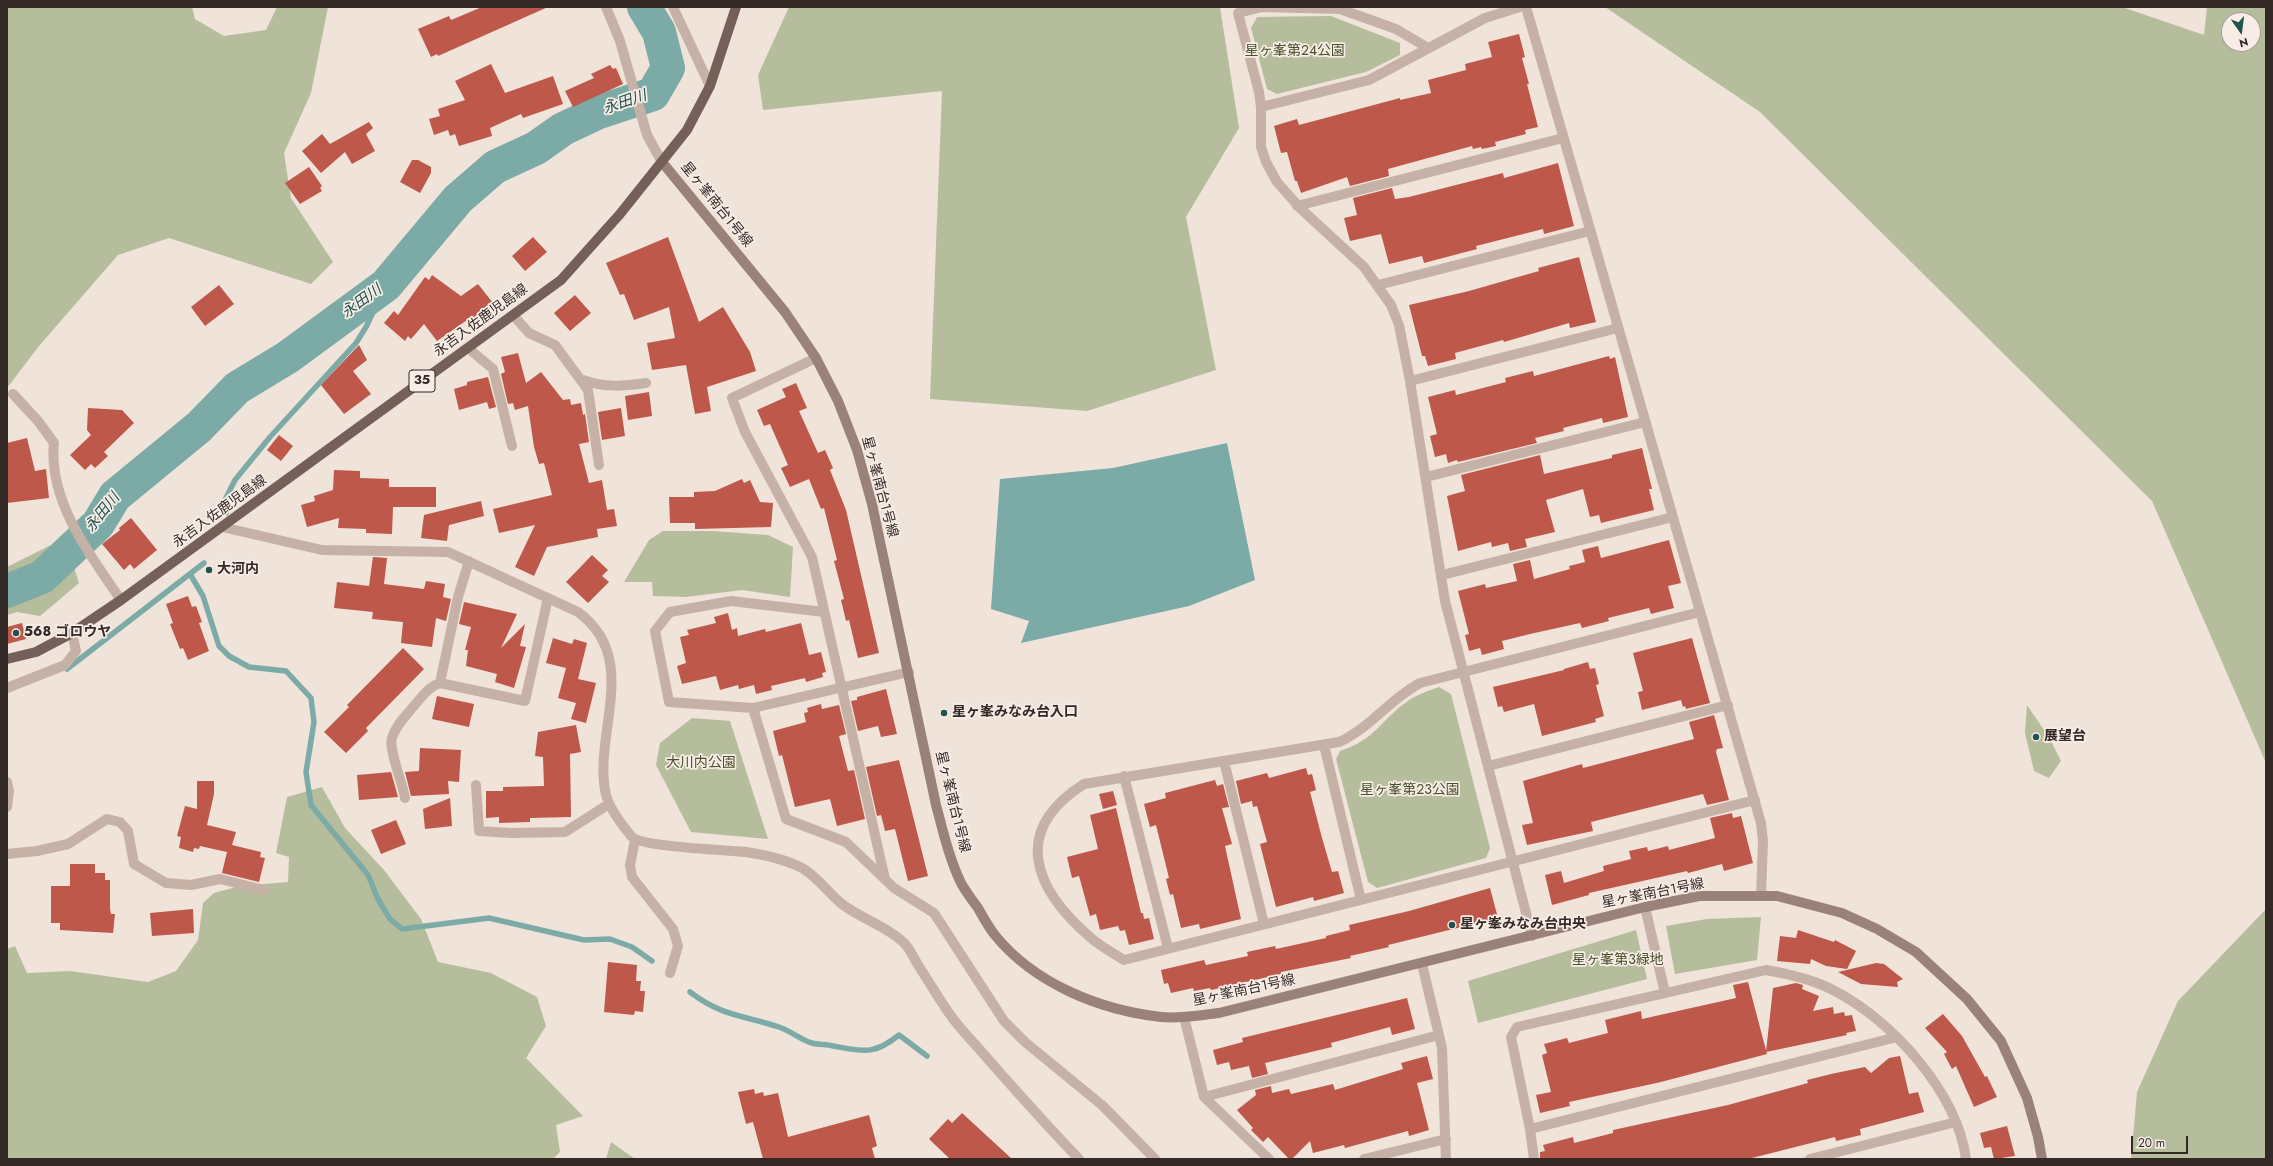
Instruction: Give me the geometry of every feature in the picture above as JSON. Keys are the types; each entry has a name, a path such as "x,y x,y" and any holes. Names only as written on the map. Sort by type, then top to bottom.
{"main road":[{"name":"永吉入佐鹿児島線","path":"7,660 36,652 72,633 121,600 561,280 620,214 687,130 710,86 736,7"}],"street":[{"path":"606,7 620,41 647,135 662,162"},
{"path":"673,7 710,86"},
{"path":"1428,48 1396,29 1340,9 1262,7 1238,13 1261,107 1261,147 1266,162 1277,182 1297,206 1364,267 1378,285 1399,325 1410,380 1445,601 1532,936"},
{"path":"1261,107 1368,80 1485,18 1520,7"},
{"path":"1526,7 1755,800 1761,823 1763,841 1761,896"},
{"path":"1297,206 1563,138"},
{"name":"星ヶ峯南台1号線","path":"662,162 785,312 816,358 838,401 857,450 877,526 936,805 949,853 962,883 994,934 1018,958 1044,977 1073,994 1108,1007 1162,1017 1184,1017 1219,1013 1422,964 1645,907 1699,896 1777,896 1842,913 1877,929 1916,952 1944,975 1968,999 2001,1041 2027,1098 2038,1137 2042,1159"},
{"path":"1378,285 1590,231"},
{"path":"513,315 529,333 555,345 583,380 588,390 599,465"},
{"path":"1410,380 1618,328"},
{"path":"468,348 493,370 512,446"},
{"path":"816,358 732,398 746,432 812,556 885,879"},
{"path":"583,380 596,385 618,387 646,383"},
{"path":"13,394 38,420 54,443 52,462 67,513 89,553 121,600"},
{"path":"1426,477 1646,422"},
{"path":"1442,575 1673,517"},
{"path":"222,527 322,550 448,552 578,612 587,618 598,631 604,645 612,678 612,701 604,752 606,793 609,804 623,827 635,840 664,845 747,852 793,863 808,871 843,905 879,924 904,942 954,1021 1017,1094 1079,1159"},
{"path":"440,683 458,598 469,561"},
{"path":"405,798 403,784 393,754 391,739 397,725 432,686 440,683 525,701 548,598"},
{"path":"824,612 731,601 670,612 655,631 669,702 753,708 909,672"},
{"path":"1700,612 1420,682 1394,698 1372,721 1353,736 1339,742 1124,776 1084,784 1069,794 1057,805 1046,819 1040,836 1037,856 1042,878 1055,901 1091,938 1124,960 1755,800"},
{"path":"7,688 65,665 76,651 72,633"},
{"path":"1488,766 1728,705"},
{"path":"753,708 786,819 846,842 894,888 934,913 1004,1021 1024,1042 1103,1106 1155,1159"},
{"path":"1324,745 1361,900"},
{"path":"1224,761 1264,924"},
{"path":"1124,776 1168,948"},
{"path":"7,782 9,791 7,807"},
{"path":"476,785 479,831 511,833 565,832 609,804"},
{"path":"7,854 37,851 68,844 107,819 120,822 128,831 134,864 166,883 191,885 220,879 264,890"},
{"path":"635,840 630,865 632,877 673,929 678,946 670,973"},
{"path":"1645,907 1665,993"},
{"path":"1422,964 1442,1048 1446,1159"},
{"path":"1534,1159 1530,1129 1511,1036 1517,1028 1766,970 1793,975 1832,989 1862,1007 1910,1050 1930,1077 1956,1122 1966,1159"},
{"path":"1184,1017 1204,1097 1269,1159"},
{"path":"1204,1097 1439,1035"},
{"path":"1530,1129 1896,1038"},
{"path":"1810,1159 1956,1122"},
{"path":"1364,1159 1446,1139"}],"green space":[{"path":"7,7 192,7 195,19 224,36 266,30 277,7 328,7 311,93 284,153 291,198 333,262 311,284 169,238 118,255 39,346 7,388"},
{"path":"789,7 1220,7 1239,128 1186,217 1216,370 1087,411 930,399 942,91 763,110 758,75"},
{"path":"1605,7 2122,7 2204,35 2207,7 2266,7 2266,763 2152,501 1760,112"},
{"name":"星ヶ峯第24公園","path":"1331,16 1400,43 1400,55 1366,72 1277,94 1267,89 1251,28 1257,17"},
{"path":"663,531 712,531 768,535 793,547 790,597 742,590 686,597 653,596 652,582 624,582 649,540"},
{"path":"55,543 69,552 79,583 40,616 17,612 7,615 7,567"},
{"name":"星ヶ峯第23公園","path":"1439,687 1451,694 1490,848 1486,858 1377,888 1368,882 1336,759 1340,751 1362,741 1408,701"},
{"path":"2027,705 2050,739 2061,761 2049,778 2034,771 2025,733"},
{"name":"大川内公園","path":"692,718 730,721 768,839 691,832 656,765 660,743"},
{"path":"322,787 345,828 384,870 421,919 438,962 491,973 537,997 546,1026 526,1058 583,1116 556,1125 560,1152 553,1159 7,1159 7,949 15,946 27,973 70,971 148,982 176,971 198,940 203,903 214,893 240,886 288,882 289,857 276,853 287,797"},
{"path":"2266,909 2266,1159 2131,1159 2137,1092 2178,1001"},
{"path":"1761,917 1757,960 1675,974 1666,926 1707,919"},
{"name":"星ヶ峯第3緑地","path":"1636,930 1647,979 1478,1023 1468,981"},
{"path":"611,1142 635,1159 606,1159"}],"water":[{"path":"1227,443 1255,580 1189,606 1021,643 1029,621 991,609 1000,479 1113,468"}],"building":[{"path":"482,7 548,7 438,56 437,54 431,57 418,29 449,16 451,20"},
{"path":"1519,34 1525,57 1522,58 1529,84 1527,84 1538,127 1525,130 1526,134 1495,142 1496,146 1473,149 1472,146 1388,169 1389,176 1350,186 1347,177 1301,193 1297,181 1295,181 1287,152 1281,153 1274,126 1297,119 1299,125 1400,98 1400,100 1431,93 1428,80 1466,70 1465,64 1492,57 1488,42"},
{"path":"491,64 505,93 553,76 563,104 523,118 521,114 490,128 492,136 459,146 455,134 450,136 448,130 434,135 429,119 440,116 438,109 465,100 455,81"},
{"path":"610,65 613,69 616,68 623,84 573,107 565,91 594,78 591,74"},
{"path":"369,122 373,128 366,134 375,151 352,164 345,152 321,173 302,151 322,134 330,144"},
{"path":"412,160 418,160 431,167 431,173 420,193 400,182"},
{"path":"1558,163 1574,226 1544,234 1543,229 1476,246 1477,249 1424,263 1422,256 1389,264 1381,234 1350,241 1344,218 1357,215 1353,198 1392,188 1395,199 1409,197 1503,173 1504,178"},
{"path":"309,167 322,186 320,188 322,191 300,204 285,183"},
{"path":"533,237 547,252 525,271 512,256"},
{"path":"668,237 699,322 723,307 750,352 756,371 707,387 711,411 695,414 686,365 652,370 647,343 675,338 669,307 634,320 624,294 620,295 606,263"},
{"path":"1579,257 1596,322 1570,328 1569,323 1504,342 1503,340 1455,353 1456,359 1428,366 1425,356 1422,356 1409,305 1469,291 1539,271 1538,268"},
{"path":"432,275 461,296 478,284 493,303 469,322 467,320 437,341 424,324 411,339 408,336 405,341 384,323 394,311 398,315 425,277 429,280"},
{"path":"219,285 234,304 205,326 191,307"},
{"path":"575,295 591,313 570,331 554,313"},
{"path":"359,345 367,360 353,371 371,394 344,414 321,385"},
{"path":"518,353 526,383 541,372 563,400 570,399 571,405 581,403 583,415 585,414 589,442 579,444 589,483 602,480 607,510 614,509 617,526 597,529 598,537 547,547 534,576 515,567 535,525 499,533 493,509 552,495 544,463 539,464 534,447 528,406 515,410 513,403 508,404 501,374 505,372 501,357"},
{"path":"1609,356 1610,359 1615,357 1628,417 1603,423 1602,418 1563,428 1564,431 1535,438 1537,443 1458,462 1457,460 1448,463 1446,454 1435,457 1430,436 1437,434 1428,397 1455,390 1456,395 1506,382 1505,378 1533,371 1534,376"},
{"path":"488,377 496,407 489,409 487,402 459,410 454,389 467,385 467,382"},
{"path":"796,383 807,408 799,411 818,453 825,450 833,468 830,470 846,510 879,653 858,658 849,620 846,621 841,600 844,599 834,561 837,560 824,508 821,509 809,479 790,487 781,468 788,465 770,424 764,426 757,410 786,397 782,389"},
{"path":"649,392 652,416 628,420 625,396"},
{"path":"88,408 122,410 134,423 104,452 108,456 95,468 91,464 85,470 70,455 91,435 87,430"},
{"path":"621,408 625,436 602,440 598,412"},
{"path":"279,435 293,446 281,461 267,450"},
{"path":"27,438 35,471 46,469 49,498 7,503 7,443"},
{"path":"1642,448 1652,489 1649,489 1654,510 1601,523 1599,515 1590,517 1583,489 1546,500 1555,532 1525,539 1527,547 1510,551 1508,543 1492,547 1491,542 1458,551 1447,496 1465,491 1461,475 1540,455 1544,474 1612,458 1612,455"},
{"path":"334,470 360,471 360,478 389,479 389,487 436,487 436,507 393,507 392,534 366,533 366,529 338,528 339,518 307,527 301,505 315,501 314,496 333,490"},
{"path":"742,479 744,483 750,480 760,502 773,503 771,527 695,529 695,523 670,523 669,497 694,497 694,492 715,491"},
{"path":"481,501 484,516 449,525 447,541 421,538 424,515"},
{"path":"131,518 157,550 134,569 130,564 124,570 102,544 120,530 119,528"},
{"path":"1669,540 1681,583 1668,586 1674,608 1651,614 1649,608 1608,618 1609,621 1582,628 1580,623 1530,634 1502,641 1504,649 1482,655 1480,648 1469,651 1465,635 1469,634 1458,591 1485,584 1486,588 1517,581 1513,564 1530,560 1534,579 1570,569 1569,566 1585,562 1582,550 1598,546 1601,558"},
{"path":"592,555 608,570 602,576 609,582 588,603 566,582"},
{"path":"373,557 387,558 384,584 424,589 426,581 445,584 443,597 451,599 446,621 436,618 432,647 401,643 403,622 372,619 373,612 334,608 337,582 369,586"},
{"path":"188,596 192,607 196,606 202,622 199,623 209,651 188,660 183,648 180,649 170,624 173,623 166,604"},
{"path":"464,602 517,614 501,648 525,624 520,646 526,647 514,688 495,682 497,674 466,666 468,650 465,650 471,627 459,624"},
{"path":"728,613 732,630 737,628 738,636 765,629 766,632 801,623 809,655 821,652 826,672 822,673 823,677 806,682 805,678 771,686 772,690 756,694 754,685 739,689 738,685 720,690 716,676 682,684 677,666 686,663 680,637 689,635 687,630 716,623 714,617"},
{"name":"568 ゴロウヤ","path":"22,623 26,639 7,644 7,627"},
{"path":"553,638 572,644 574,639 587,643 578,679 596,683 586,723 571,719 576,703 558,698 566,668 546,663"},
{"path":"1692,638 1710,703 1686,709 1685,706 1683,707 1681,700 1642,710 1638,692 1643,691 1633,653"},
{"path":"403,648 424,669 366,728 368,731 346,753 324,732 349,707 347,705"},
{"path":"1588,662 1590,669 1595,668 1599,684 1596,685 1604,716 1595,719 1596,722 1542,736 1534,704 1504,712 1502,706 1498,707 1493,687 1564,670"},
{"path":"886,689 897,734 881,737 878,726 858,731 851,701 857,700 857,697"},
{"path":"437,696 474,704 469,727 432,719"},
{"path":"821,704 822,709 839,705 846,734 839,736 848,771 854,770 865,819 837,826 830,799 795,807 782,755 779,756 773,731 806,722 804,713 808,712 807,708"},
{"path":"1714,715 1723,748 1717,749 1716,752 1729,800 1707,805 1703,794 1591,822 1593,831 1527,845 1522,825 1533,823 1523,781 1582,764 1583,768 1694,739 1689,722"},
{"path":"576,725 581,752 570,754 571,817 530,818 530,822 499,823 499,817 486,818 486,791 503,791 503,787 544,786 543,757 535,756 538,732"},
{"path":"420,748 461,750 459,782 448,781 449,794 411,796 405,772 419,771"},
{"path":"899,760 928,876 908,881 895,829 885,831 881,815 877,816 866,767"},
{"path":"1306,768 1308,775 1312,774 1316,790 1310,792 1332,872 1338,871 1344,893 1314,901 1313,897 1276,907 1260,844 1267,842 1257,806 1253,807 1252,801 1241,804 1236,781 1267,773 1269,778"},
{"path":"391,772 398,797 359,800 357,775"},
{"path":"1215,780 1217,786 1223,784 1229,807 1222,808 1232,844 1225,846 1241,919 1200,929 1199,924 1181,928 1173,894 1170,895 1166,879 1169,878 1156,825 1150,827 1144,804 1166,798 1165,793"},
{"path":"197,781 214,781 214,794 207,825 236,832 232,845 261,852 260,857 265,858 259,882 222,873 227,852 200,846 199,849 194,848 193,852 179,848 181,837 177,836 185,806 197,809"},
{"path":"1113,791 1117,805 1103,809 1099,794"},
{"path":"450,798 452,826 425,829 423,809"},
{"path":"1116,808 1141,913 1143,913 1144,919 1149,918 1154,939 1129,945 1125,930 1120,931 1118,926 1100,930 1096,914 1090,916 1079,876 1072,878 1067,857 1098,849 1090,815"},
{"path":"1732,813 1733,818 1741,816 1753,863 1724,871 1722,864 1688,873 1687,871 1589,893 1589,895 1552,905 1545,875 1561,871 1564,883 1604,871 1603,866 1631,859 1629,851 1647,847 1648,851 1668,846 1669,850 1715,838 1710,818"},
{"path":"396,820 406,844 381,854 371,830"},
{"path":"70,864 95,864 95,873 105,873 105,880 110,880 110,909 111,914 115,914 113,933 60,930 60,923 51,923 51,886 70,886"},
{"path":"1490,888 1498,918 1388,945 1389,947 1350,956 1351,958 1281,972 1281,974 1211,990 1210,988 1194,991 1193,988 1171,993 1168,983 1164,984 1161,970 1204,960 1206,965 1248,956 1247,952 1275,946 1276,949 1326,938 1326,936 1350,930 1349,925 1409,911"},
{"path":"193,909 194,933 152,936 150,913"},
{"path":"1798,930 1834,942 1835,940 1856,951 1847,969 1826,966 1811,959 1810,964 1777,961 1780,936 1796,938"},
{"path":"608,962 637,965 636,981 641,981 640,991 645,991 643,1012 635,1011 634,1015 604,1012"},
{"path":"1876,963 1884,964 1903,979 1897,982 1898,987 1861,984 1838,972"},
{"path":"1748,982 1767,1054 1661,1082 1569,1102 1570,1106 1540,1113 1536,1095 1551,1092 1542,1055 1547,1053 1544,1044 1567,1038 1569,1043 1608,1033 1605,1020 1641,1011 1642,1019 1736,998 1733,985"},
{"path":"1796,983 1803,985 1802,989 1819,996 1813,1011 1833,1007 1834,1014 1844,1012 1845,1016 1852,1015 1856,1031 1846,1033 1847,1035 1766,1052 1773,988"},
{"path":"1407,998 1415,1029 1392,1035 1390,1027 1331,1043 1332,1047 1265,1063 1268,1074 1252,1078 1249,1066 1231,1070 1229,1062 1217,1065 1213,1050 1243,1042 1242,1038"},
{"path":"1943,1014 1962,1036 1985,1077 1987,1076 1997,1097 1974,1107 1956,1066 1952,1069 1944,1054 1947,1052 1925,1028"},
{"path":"1427,1056 1433,1079 1417,1083 1429,1130 1409,1136 1408,1131 1345,1148 1344,1145 1313,1153 1310,1141 1292,1159 1289,1159 1268,1137 1263,1142 1251,1130 1253,1128 1237,1110 1256,1095 1255,1090 1271,1086 1272,1093 1289,1089 1291,1094 1333,1084 1335,1090 1403,1069 1401,1063"},
{"path":"1900,1056 1909,1094 1918,1092 1924,1112 1860,1129 1861,1135 1836,1141 1835,1137 1748,1159 1540,1159 1540,1152 1545,1151 1543,1145 1573,1137 1574,1143 1613,1133 1613,1130 1728,1105 1808,1083 1807,1080 1831,1074 1865,1067 1871,1073 1889,1058"},
{"path":"754,1089 755,1094 763,1092 764,1096 778,1093 788,1137 869,1115 877,1146 872,1148 875,1159 763,1159 753,1122 746,1124 738,1092"},
{"path":"962,1113 1012,1159 950,1159 929,1139 948,1119 952,1123"},
{"path":"2007,1126 2015,1156 1994,1159 1991,1147 1984,1148 1980,1133"}],"waterway":[{"name":"永田川","path":"7,591 42,577 98,524 115,496 199,427 237,388 288,357 386,285 458,199 495,167 536,148 563,129 599,112 653,94 668,68 659,32 644,7"},
{"path":"226,513 224,502 235,480 270,437 356,343 366,327 386,285"},
{"path":"67,669 204,563"},
{"path":"190,574 203,596 219,646 229,656 249,667 286,671 311,698 314,722 306,772 311,805 368,875 378,899 390,919 402,929 489,918 584,940 610,939 632,947 652,961"},
{"path":"690,992 723,1011 779,1027 812,1043 868,1050 882,1046 899,1035 927,1056"}],"place":[{"name":"大河内","path":"209,570"},
{"name":"568 ゴロウヤ","path":"16,633"},
{"name":"星ヶ峯みなみ台入口","path":"944,713"},
{"name":"展望台","path":"2036,737"},
{"name":"星ヶ峯みなみ台中央","path":"1452,925"}]}
